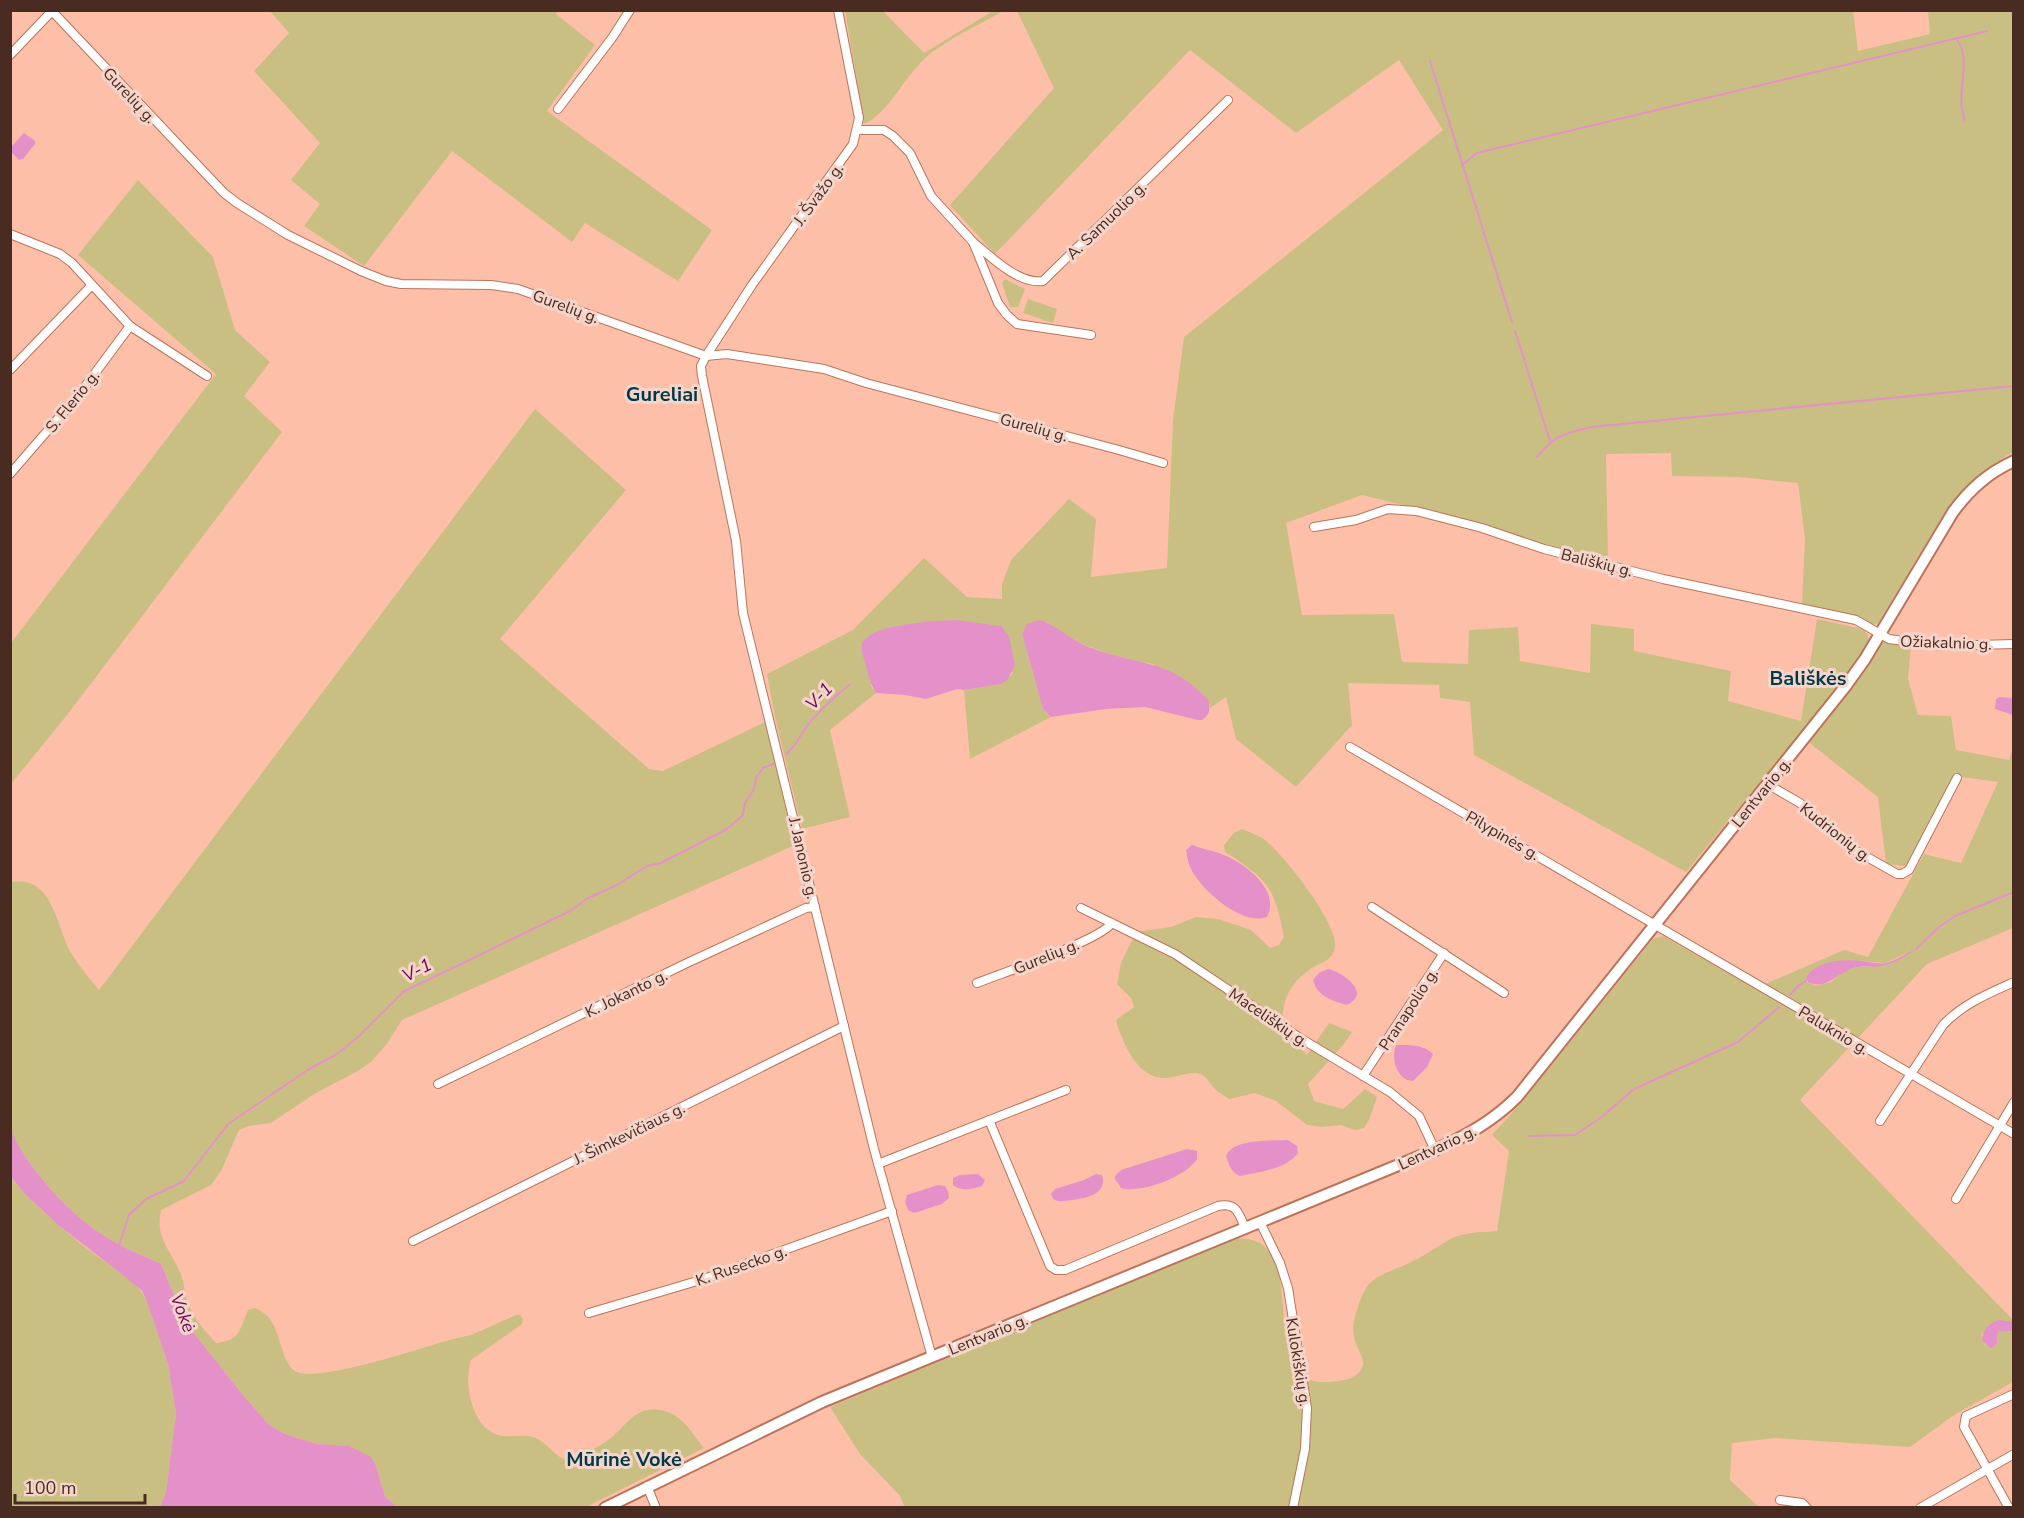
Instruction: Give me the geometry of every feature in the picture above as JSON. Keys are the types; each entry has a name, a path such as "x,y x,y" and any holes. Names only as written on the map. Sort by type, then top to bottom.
{"main road":[{"name":"Lentvario g.","path":"605,1508 822,1402 1435,1149 1472,1132 1504,1110 1845,687 1963,499 1986,477 2013,461"}],"street":[{"path":"558,109 612,38 630,10"},
{"path":"838,10 857,106 858,130 884,130 903,144 932,196 973,242 998,303 1006,315 1017,324 1091,335"},
{"path":"10,54 52,11"},
{"name":"Gurelių g.","path":"52,11 224,193 288,235 361,271 386,281 412,284 491,285 518,289 706,356 727,354 824,369 866,383 1163,463"},
{"name":"A. Samuolio g.","path":"973,242 1004,268 1036,282 1043,281 1228,100"},
{"name":"J. Švažo g.","path":"706,356 752,285 840,164 853,144 858,130"},
{"path":"10,234 60,254 72,263 130,326 207,376"},
{"path":"10,370 91,286"},
{"name":"S. Flerio g.","path":"10,474 81,392 130,326"},
{"name":"J. Janonio g.","path":"706,356 701,366 702,376 736,541 743,613 878,1164 932,1357"},
{"name":"Bališkių g.","path":"1314,526 1356,520 1388,509 1416,511 1482,528 1544,549 1670,580 1856,620 1880,634"},
{"name":"Ožiakalnio g.","path":"1880,634 1900,642 1941,646 2013,644"},
{"name":"Pilypinės g.","path":"1350,747 1655,925"},
{"name":"Kudrionių g.","path":"1767,784 1800,803 1820,824 1853,849 1896,874 1902,874 1909,870 1957,778"},
{"name":"K. Jokanto g.","path":"438,1084 698,958 807,908 815,907"},
{"name":"Pranapolio g.","path":"1364,1076 1444,953 1372,907"},
{"name":"Maceliškių g.","path":"1081,908 1175,954 1300,1038 1390,1092 1411,1108 1425,1125 1435,1149"},
{"name":"Gurelių g.","path":"977,983 1103,932 1112,923"},
{"name":"Paluknio g.","path":"1655,925 2013,1134"},
{"path":"1444,953 1504,993"},
{"path":"1880,1121 1943,1025 1956,1011 1973,1000 2013,982"},
{"name":"J. Šimkevičiaus g.","path":"413,1241 844,1026"},
{"path":"878,1164 1066,1090"},
{"path":"1956,1199 2013,1102"},
{"path":"989,1120 1050,1266 1056,1270 1065,1270 1218,1206 1235,1207 1245,1228"},
{"name":"K. Rusecko g.","path":"589,1313 704,1279 892,1211"},
{"name":"Kulokiškių g.","path":"1260,1222 1280,1263 1288,1288 1307,1408 1305,1449 1293,1508"},
{"path":"2009,1508 1964,1427 1966,1416 2013,1394"},
{"path":"1920,1508 2013,1454"},
{"path":"647,1486 656,1508"},
{"path":"1780,1500 1803,1503 1807,1508"}],"shaded area":[{"path":"1853,10 1858,51 1930,34 1928,11 2013,11 2013,452 1976,477 1946,510 1878,623 1872,625 1854,616 1802,604 1805,539 1798,483 1740,477 1672,476 1671,453 1606,454 1608,559 1539,545 1482,524 1362,495 1286,523 1302,615 1394,614 1402,662 1468,664 1469,630 1518,627 1520,661 1590,673 1591,624 1634,629 1634,651 1731,671 1728,701 1801,721 1817,619 1863,629 1870,642 1832,695 1686,872 1474,755 1470,702 1440,698 1439,685 1348,683 1352,725 1296,787 1236,739 1226,697 1210,708 1210,704 1153,664 1117,657 1085,645 1047,622 1022,634 1043,709 1051,717 970,759 964,690 1002,684 1013,673 956,620 895,626 871,686 876,693 830,730 850,817 802,829 767,674 853,630 924,558 967,597 1002,599 1002,584 1011,560 1069,499 1096,519 1091,577 1167,568 1173,420 1184,337 1443,130 1399,60 1296,133 1190,50 995,254 950,205 1054,88 1017,11"},
{"path":"270,11 558,11 556,14 595,45 547,111 712,230 678,281 585,223 572,242 452,151 364,266 304,226 320,204 291,180 320,143 254,71 289,33"},
{"path":"845,11 883,11 924,53 993,11 1003,11 931,53 914,70 882,111 864,124"},
{"path":"24,133 35,141 35,144 23,159 19,160 11,152 11,147"},
{"path":"138,180 213,257 235,330 270,362 244,396 282,432 67,715 11,784 11,643 216,374 78,255"},
{"path":"1005,279 1025,289 1018,307 1010,307 1002,283"},
{"path":"1028,299 1057,309 1053,323 1023,313"},
{"path":"535,409 626,490 500,639 649,769 663,771 765,722 795,845 402,1020 386,1045 371,1062 316,1093 271,1123 248,1126 239,1130 221,1171 211,1185 161,1210 161,1235 181,1274 189,1307 199,1324 216,1343 235,1337 248,1310 255,1308 271,1321 285,1358 295,1371 306,1374 324,1373 369,1364 470,1335 519,1314 523,1319 522,1324 471,1360 469,1392 476,1414 489,1430 503,1436 533,1437 563,1458 574,1460 609,1439 639,1413 653,1409 668,1412 681,1420 704,1448 586,1507 398,1507 385,1497 376,1466 349,1446 317,1444 285,1434 269,1425 186,1323 161,1264 124,1247 90,1226 63,1202 28,1160 11,1131 11,882 25,882 36,886 45,894 71,953 99,990"},
{"path":"956,620 1001,626 1009,636 1015,665 1008,679 1002,684 957,689 926,699 876,693 869,677 862,649 862,644 868,637 891,627 905,624"},
{"path":"1040,620 1084,645 1150,664 1179,676 1194,686 1208,700 1210,709 1208,714 1202,720 1198,720 1145,707 1106,709 1051,717 1043,709 1022,634 1027,624"},
{"path":"1881,640 1911,645 1908,679 1918,715 1951,716 1956,750 2009,760 2013,748 2013,928 1927,964 1800,1100 2013,1320 2013,1323 1982,1334 1982,1339 1986,1345 1999,1331 2013,1331 2013,1382 1954,1415 1910,1447 1775,1438 1732,1443 1730,1480 1759,1507 905,1508 900,1496 860,1454 830,1407 1234,1239 1259,1243 1273,1258 1280,1281 1291,1360 1303,1376 1330,1382 1342,1381 1357,1374 1361,1370 1363,1361 1355,1342 1353,1329 1366,1287 1379,1276 1408,1264 1455,1237 1470,1233 1497,1231 1509,1151 1492,1135 1526,1097 1653,939 1663,936 1760,991 1765,984 1844,950 1868,957 1924,854 1961,863 1998,782 1955,776 1906,866 1886,864 1878,797 1807,741 1848,693","holes":["1911,951 1884,966 1858,967 1845,971 1831,982 1815,986 1807,982 1806,978 1860,961 1885,963"]},
{"path":"1999,697 2013,698 2013,715 1995,709 1996,699"},
{"path":"1242,829 1257,835 1271,845 1295,872 1319,906 1334,937 1335,947 1331,956 1301,976 1290,990 1284,1004 1282,1030 1307,1055 1329,1023 1352,1032 1308,1084 1314,1101 1343,1109 1365,1089 1377,1097 1364,1128 1355,1130 1341,1125 1322,1127 1307,1125 1276,1101 1255,1093 1229,1099 1217,1091 1206,1078 1196,1073 1164,1078 1154,1076 1146,1072 1132,1057 1122,1038 1116,1020 1134,1007 1131,998 1117,984 1121,963 1136,932 1171,927 1196,917 1218,919 1251,930 1270,948 1279,945 1284,937 1277,907 1267,886 1251,870 1225,852 1224,845 1234,833"},
{"path":"1192,845 1233,859 1251,872 1265,888 1269,898 1270,907 1267,917 1247,917 1215,898 1199,881 1189,865 1186,850"},
{"path":"1916,949 1904,957 1879,967 1848,970 1826,983 1814,984 1808,982 1806,978 1816,967 1823,964 1855,960 1885,963"},
{"path":"1328,969 1341,974 1356,989 1357,995 1347,1005 1326,997 1315,986 1313,980 1319,973"},
{"path":"1396,1045 1420,1047 1433,1054 1427,1067 1413,1081 1402,1077 1396,1068 1394,1056"},
{"path":"11,1131 39,1175 76,1215 110,1239 161,1264 186,1323 269,1425 285,1434 317,1444 349,1446 371,1457 385,1497 398,1507 160,1507 166,1492 176,1413 168,1364 146,1299 142,1291 57,1224 24,1193 11,1177"},
{"path":"1288,1140 1297,1146 1298,1153 1280,1166 1240,1176 1229,1165 1226,1156 1236,1146 1244,1143"},
{"path":"1187,1149 1197,1151 1197,1159 1173,1178 1139,1189 1121,1188 1115,1179 1121,1170"},
{"path":"978,1174 985,1180 982,1186 963,1189 953,1185 953,1178 960,1175"},
{"path":"1096,1174 1102,1175 1103,1181 1102,1187 1095,1194 1084,1198 1054,1200 1051,1194 1055,1189"},
{"path":"10,1177 48,1216 128,1278 146,1299 168,1364 176,1413 166,1492 160,1507 11,1507"},
{"path":"938,1185 945,1186 948,1191 949,1198 942,1204 914,1213 908,1210 905,1202 907,1195"},
{"path":"1999,1320 2013,1322 2013,1331 1999,1331 1997,1343 1990,1348 1982,1340 1984,1333 1989,1325"}],"waterway":[{"path":"1462,165 1477,153 1987,31"},
{"path":"1957,40 1963,57 1961,99 1965,120"},
{"path":"1430,61 1512,322"},
{"path":"1515,331 1550,441"},
{"path":"1537,457 1555,439 1573,431 1591,427 2014,386"},
{"name":"V-1","path":"786,754 818,713 849,685"},
{"name":"V-1","path":"119,1246 129,1215 146,1199 184,1181 228,1124 309,1069 337,1054 358,1037 403,992 570,911 588,898 615,886 647,866 661,863 727,829 743,815 745,803 763,768 773,764"},
{"path":"1916,949 1939,927 1955,916 2014,892"},
{"path":"1790,995 1807,980"},
{"path":"1529,1136 1575,1135 1603,1116 1634,1089 1738,1042 1779,1007"}],"district":[{"name":"Gureliai","path":"662,394"},
{"name":"Bališkės","path":"1808,678"},
{"name":"Mūrinė Vokė","path":"624,1459"}],"water label":[{"name":"Vokė","path":"183,1313"}]}
